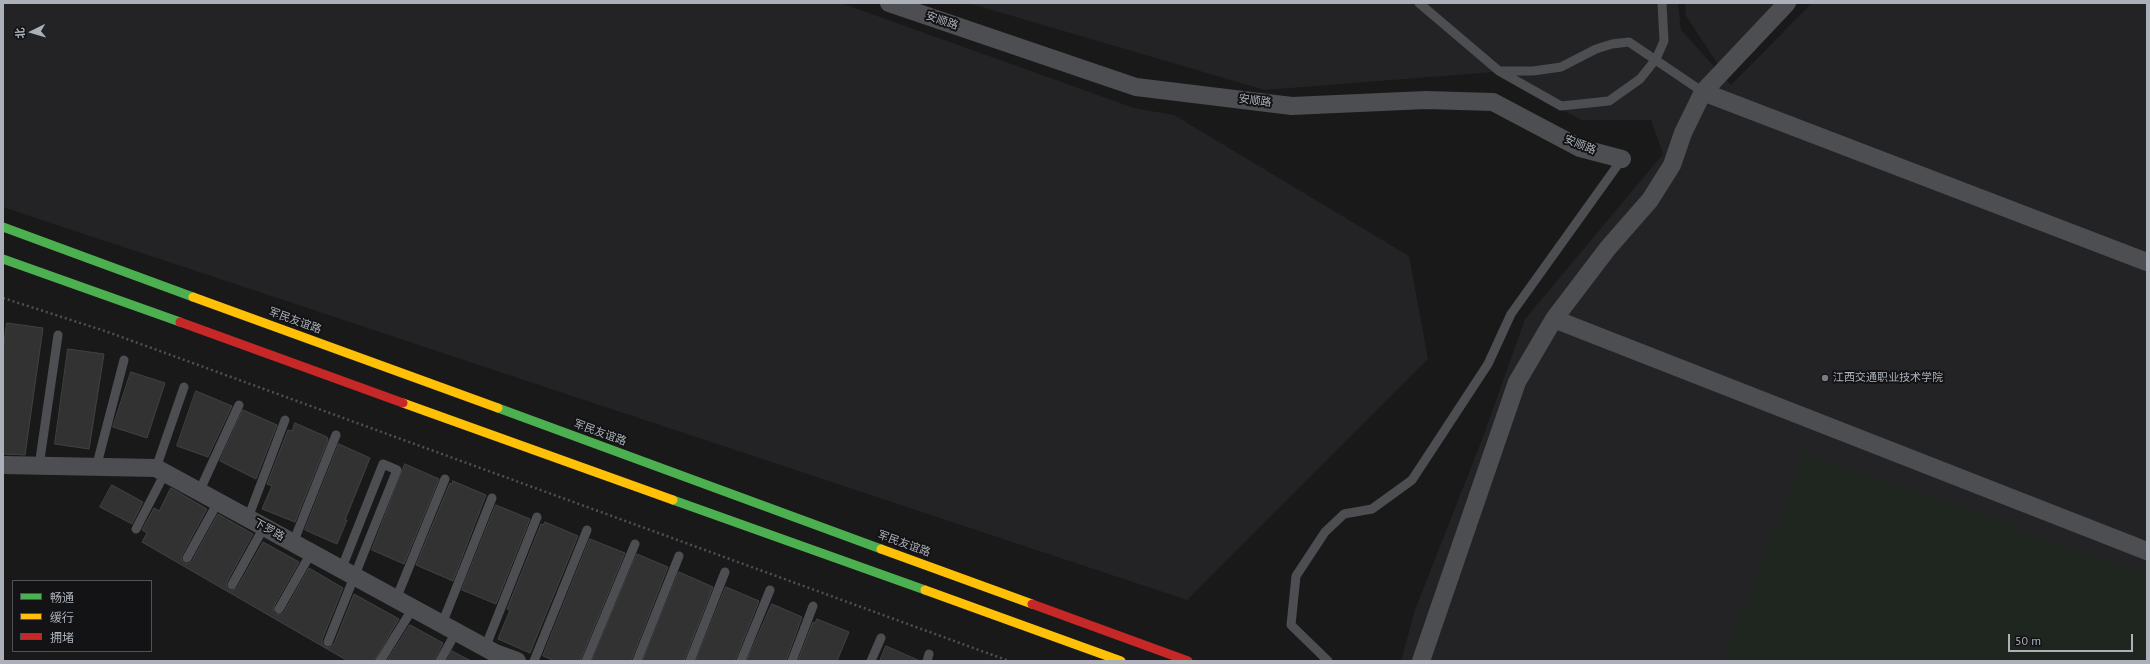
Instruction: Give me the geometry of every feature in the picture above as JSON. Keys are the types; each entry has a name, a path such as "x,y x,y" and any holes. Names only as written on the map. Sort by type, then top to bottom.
{"street":[{"name":"安顺路","path":"889,3 1136,87 1292,106 1426,100 1493,102 1580,148 1622,159"},
{"path":"1421,661 1518,382 1554,319 1608,248 1650,200 1672,165 1682,134 1703,92 1787,3"},
{"path":"1703,92 2147,262"},
{"name":"军民友谊路","path":"3,227 1188,661"},
{"path":"3,258 1121,661"},
{"path":"1554,319 2147,551"},
{"name":"下罗路","path":"3,465 161,471 294,543 347,574 413,608 491,654 517,661"}],"lane":[{"path":"1418,3 1499,71 1561,106 1609,101 1640,79 1656,59 1664,41 1662,3"},
{"path":"1499,71 1533,71 1561,67 1596,49 1612,44 1629,42 1703,92"},
{"path":"1328,661 1291,625 1296,576 1325,532 1344,514 1372,509 1412,480 1488,364 1511,314 1622,159"},
{"path":"39,466 58,335"},
{"path":"96,468 124,360"},
{"path":"136,529 161,471 184,387"},
{"path":"199,492 239,405"},
{"path":"248,518 286,420"},
{"path":"294,543 336,435"},
{"path":"328,642 347,574 383,464 397,470 347,574"},
{"path":"396,599 445,479"},
{"path":"440,661 449,628 492,498"},
{"path":"187,558 218,502"},
{"path":"491,654 537,517"},
{"path":"232,585 264,527"},
{"path":"534,661 587,530"},
{"path":"586,661 635,544"},
{"path":"279,609 311,553"},
{"path":"637,661 679,556"},
{"path":"690,661 725,572"},
{"path":"742,661 770,590"},
{"path":"792,661 813,606"},
{"path":"380,661 413,608"},
{"path":"871,661 881,638"}],"path":[{"path":"3,298 113,334 1009,661"}],"shaded area":[{"path":"3,3 841,3 1134,108 1174,115 1409,256 1428,359 1187,600 3,207"},
{"name":"江西交通职业技术学院","path":"968,3 1678,3 1681,30 1731,85 1812,3 2147,3 2147,661 1401,661 1415,610 1483,437 1525,319 1663,154 1651,120 1581,120 1493,72 1265,90"},
{"path":"1685,3 1799,3 1725,75 1686,16"},
{"path":"1805,453 2147,574 2147,661 1722,661"}],"building":[{"path":"7,323 43,328 25,455 3,454 3,351"},
{"path":"68,349 104,354 89,449 55,444"},
{"path":"131,372 165,383 147,438 113,427"},
{"path":"196,391 232,406 208,457 177,446"},
{"path":"243,410 277,425 256,479 220,461"},
{"path":"295,423 327,437 328,440 295,522 262,509 272,486 267,484 288,430 292,431"},
{"path":"339,444 370,458 337,544 305,530"},
{"path":"405,464 439,479 404,564 372,550"},
{"path":"453,481 486,495 453,581 416,565 450,483 452,484"},
{"path":"112,485 143,502 132,524 100,507"},
{"path":"171,488 207,509 182,555 181,558 184,563 188,564 192,561 218,514 253,534 227,582 226,586 229,590 232,591 237,588 263,542 299,562 274,606 274,612 276,614 282,614 284,612 309,568 343,588 322,640 325,647 329,648 334,644 354,594 399,619 374,661 348,661 142,542 147,533 142,530 154,508 159,511"},
{"path":"496,505 530,519 496,604 462,590"},
{"path":"545,522 578,536 530,653 498,639 510,610 507,609 541,524 543,525"},
{"path":"590,539 625,553 580,661 555,661 543,656"},
{"path":"637,554 668,567 631,661 592,661"},
{"path":"679,572 713,587 684,661 643,661"},
{"path":"726,587 759,601 735,661 696,661"},
{"path":"772,604 802,617 786,661 747,661"},
{"path":"817,619 849,632 837,661 798,661 813,622 815,623"},
{"path":"410,625 443,643 434,661 387,661"},
{"path":"886,646 920,661 880,661"},
{"path":"452,651 471,661 447,661"}],"traffic: fast":[{"path":"3,227 193,297"},
{"path":"3,259 180,322"},
{"path":"498,408 881,549"},
{"path":"673,500 925,590"}],"traffic: slow":[{"path":"193,297 498,408"},
{"path":"403,403 673,500"},
{"path":"881,549 1032,604"},
{"path":"925,590 1121,661"}],"traffic: jam":[{"path":"180,322 403,403"},
{"path":"1032,604 1188,661"}],"place":[{"name":"江西交通职业技术学院","path":"1825,378"}]}
